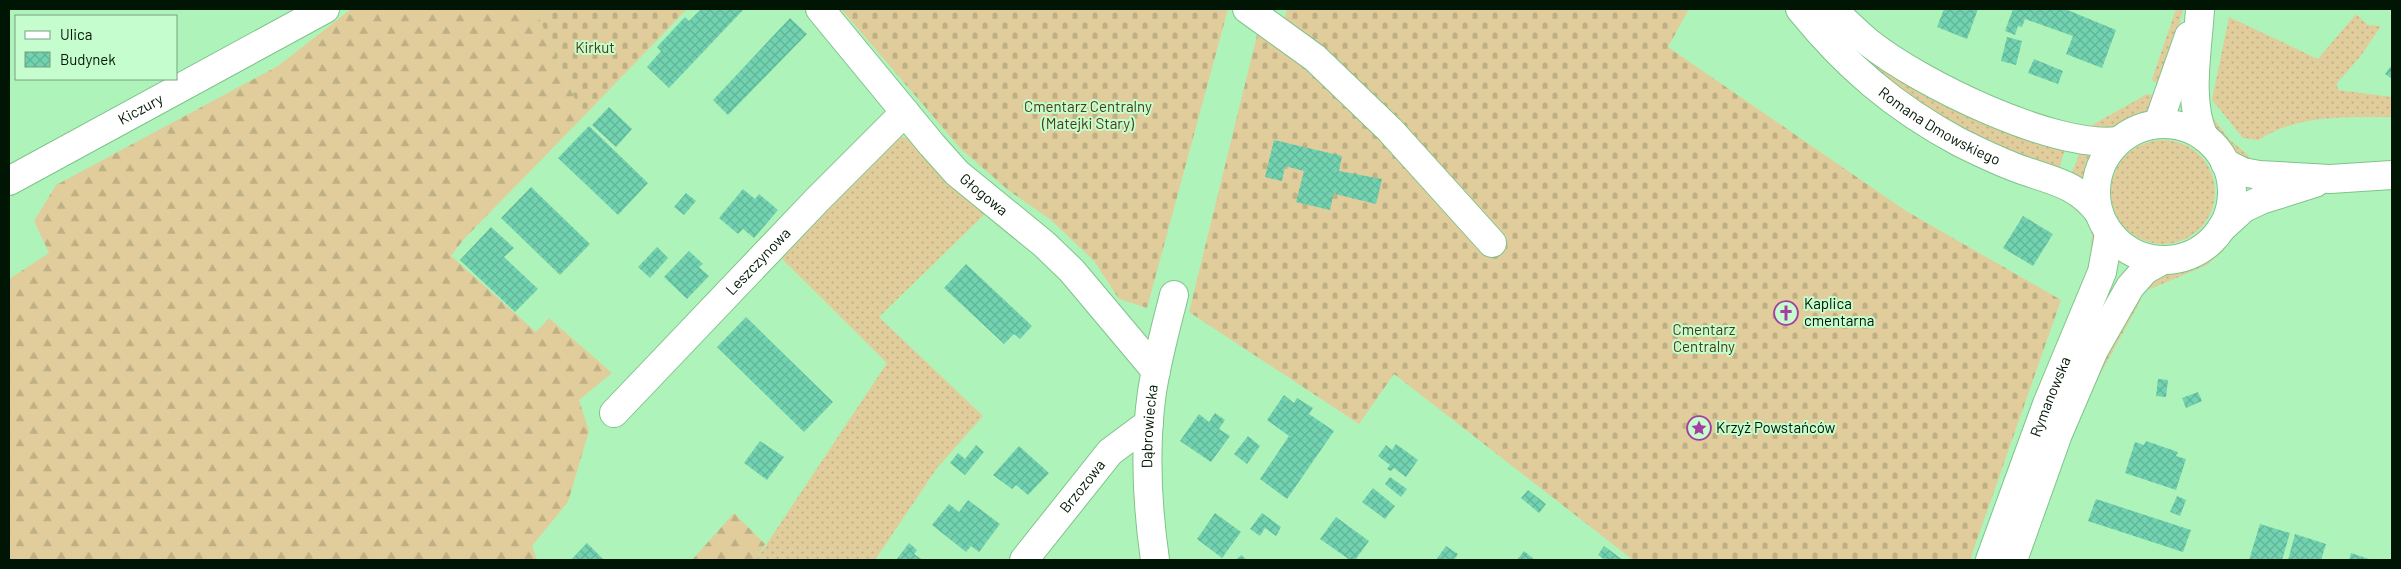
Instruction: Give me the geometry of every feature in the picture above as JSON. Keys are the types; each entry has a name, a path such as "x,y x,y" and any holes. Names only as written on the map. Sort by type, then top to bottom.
{"street":[{"name":"Kiczury","path":"9,181 325,9"},
{"name":"Głogowa","path":"820,9 904,112 957,173 1044,244 1072,270 1156,371"},
{"path":"1247,9 1314,58 1372,112 1492,243"},
{"name":"Romana Dmowskiego","path":"1800,9 1835,50 1864,79 1923,121 1994,159 2074,188 2090,201 2104,223"},
{"name":"Romana Dmowskiego","path":"1832,9 1869,43 1890,58 1964,99 2003,116 2076,139 2103,143 2118,141"},
{"path":"2158,124 2199,9"},
{"path":"2199,9 2194,98 2197,124 2204,137 2216,149 2225,163 2230,179 2231,196 2228,213 2221,229"},
{"name":"Leszczynowa","path":"614,413 817,200 904,112"},
{"path":"2204,137 2174,124 2158,124 2137,130 2118,141 2106,156 2098,174 2096,194 2104,223 2121,245 2141,256 2163,260 2180,258 2196,252 2210,242 2244,208 2261,200 2330,179"},
{"path":"2225,163 2243,172 2259,175 2330,179 2392,175"},
{"name":"Rymanowska","path":"1990,560 2047,404 2102,272 2108,248 2104,223"},
{"name":"Rymanowska","path":"2013,560 2058,434 2094,350 2112,315 2138,277 2163,260"},
{"name":"Dąbrowiecka","path":"1155,560 1148,510 1147,462 1149,423 1156,371 1174,294"},
{"name":"Brzozowa","path":"1024,560 1110,452 1149,423"}],"green space":[{"path":"351,9 535,9 583,117 464,239 451,256 536,332 549,318 612,373 579,400 589,431 568,502 532,546 537,560 9,560 9,279 49,253 34,221 56,185 278,66"},
{"name":"Kirkut","path":"535,9 687,9 583,117"},
{"name":"Cmentarz Centralny (Matejki Stary)","path":"841,9 1228,9 1147,308 1119,299 1094,261 1051,220 1008,190 961,149"},
{"name":"Cmentarz Centralny","path":"1287,9 1689,9 1668,47 1906,211 2061,300 1970,560 1633,560 1394,374 1359,424 1189,312 1258,31 1279,42"},
{"path":"2176,9 2183,9 2164,84 2154,82 2152,79"},
{"path":"2356,14 2368,25 2381,26 2360,57 2337,83 2338,90 2392,97 2392,117 2341,117 2306,121 2289,125 2259,140 2243,138 2212,100 2229,17 2318,59"},
{"path":"1866,57 2066,146 2058,173 1926,113 1864,59"},
{"path":"2147,94 2160,97 2144,116 2111,132 2087,128"},
{"path":"2206,108 2229,139 2248,155 2251,163 2231,153 2219,143 2211,129"},
{"path":"898,136 910,139 985,214 879,317 983,416 937,468 875,560 756,560 887,363 779,256"},
{"path":"2163,140 2183,144 2192,148 2200,155 2207,163 2211,172 2215,192 2211,212 2207,221 2200,229 2192,236 2183,240 2163,244 2143,240 2134,236 2126,229 2119,221 2115,212 2111,192 2115,172 2119,163 2126,155 2134,148 2143,144"},
{"path":"2081,150 2096,155 2087,182 2071,175"},
{"path":"2064,200 2083,213 2093,224 2095,239 2092,262 2090,259 2092,236 2088,221"},
{"path":"2241,225 2223,251 2207,265 2148,290 2141,285 2162,271 2195,262 2205,257 2224,237"},
{"path":"2135,296 2141,300 2097,380 2096,373"},
{"path":"734,513 765,544 756,560 692,560"}],"building":[{"path":"701,9 744,9 669,88 647,67 661,51 657,47 685,17 689,21"},
{"path":"1944,9 1978,9 1967,39 1937,27"},
{"path":"2013,9 2065,9 2116,30 2102,68 2066,54 2073,36 2025,19 2022,27 2018,26 2015,35 2005,31"},
{"path":"790,18 807,34 728,115 713,100"},
{"path":"2007,37 2022,41 2016,65 2001,61"},
{"path":"2034,59 2063,71 2058,84 2028,73"},
{"path":"2392,65 2392,79 2385,74"},
{"path":"609,107 632,129 616,147 592,125"},
{"path":"589,126 648,183 618,215 558,158"},
{"path":"1274,140 1342,156 1339,171 1382,179 1376,204 1335,194 1334,192 1330,210 1296,202 1304,171 1285,166 1282,181 1265,177"},
{"path":"531,187 590,244 560,275 501,218"},
{"path":"743,189 755,199 759,194 778,210 754,238 743,229 738,234 719,218"},
{"path":"686,193 696,201 684,215 674,207"},
{"path":"2023,216 2053,234 2033,266 2003,248"},
{"path":"491,227 514,248 504,257 538,289 515,312 460,260"},
{"path":"657,247 668,258 650,278 638,267"},
{"path":"689,251 703,264 699,267 709,276 687,299 664,277"},
{"path":"966,264 1032,326 1020,339 1014,334 1004,344 944,288"},
{"name":"Kaplica cmentarna","path":"1785,302 1799,312 1789,325 1775,315 1774,309 1779,303"},
{"path":"746,317 833,402 804,432 717,347"},
{"path":"2158,379 2168,380 2166,397 2156,396"},
{"path":"2198,392 2202,401 2186,408 2182,398"},
{"path":"1284,395 1294,403 1297,398 1313,408 1309,414 1334,431 1287,499 1260,479 1289,436 1267,420"},
{"path":"1215,413 1225,420 1219,429 1230,436 1211,462 1180,441 1199,414 1209,422"},
{"path":"1248,436 1260,446 1247,464 1234,454"},
{"path":"760,441 784,457 767,480 744,463"},
{"path":"2146,441 2178,452 2176,456 2186,459 2176,490 2125,473 2135,442 2144,445"},
{"path":"1396,444 1418,460 1406,477 1394,468 1391,471 1387,469 1390,465 1378,456 1386,445 1392,450"},
{"path":"976,445 984,452 965,475 950,463 958,453 965,459"},
{"path":"1019,446 1049,473 1028,495 1016,485 1012,489 993,475"},
{"path":"1390,477 1407,489 1401,497 1385,484"},
{"path":"1373,488 1395,506 1385,519 1362,502"},
{"path":"1528,490 1546,504 1539,513 1521,498"},
{"path":"2177,496 2186,500 2180,516 2170,512"},
{"path":"2096,499 2191,530 2183,552 2088,521"},
{"path":"968,500 1000,524 979,552 971,546 966,552 932,525 949,504 959,512"},
{"path":"1215,513 1241,532 1222,558 1197,539"},
{"path":"1262,513 1281,527 1276,536 1265,528 1260,536 1250,529"},
{"path":"1336,517 1369,541 1355,560 1350,560 1320,539"},
{"path":"2260,524 2290,533 2282,560 2249,560"},
{"path":"2295,534 2326,544 2321,560 2288,560"},
{"path":"587,543 604,560 571,560"},
{"path":"909,543 917,550 914,554 923,560 896,560"},
{"path":"1446,546 1458,554 1454,560 1436,560"},
{"path":"1604,546 1623,560 1605,560 1598,555"},
{"path":"1524,551 1535,560 1517,560"},
{"path":"2351,553 2372,560 2349,560"},
{"path":"1241,555 1247,560 1236,560"}],"place":[{"name":"Kaplica cmentarna","path":"1786,313"},
{"name":"Krzyż Powstańców","path":"1699,428"}]}
